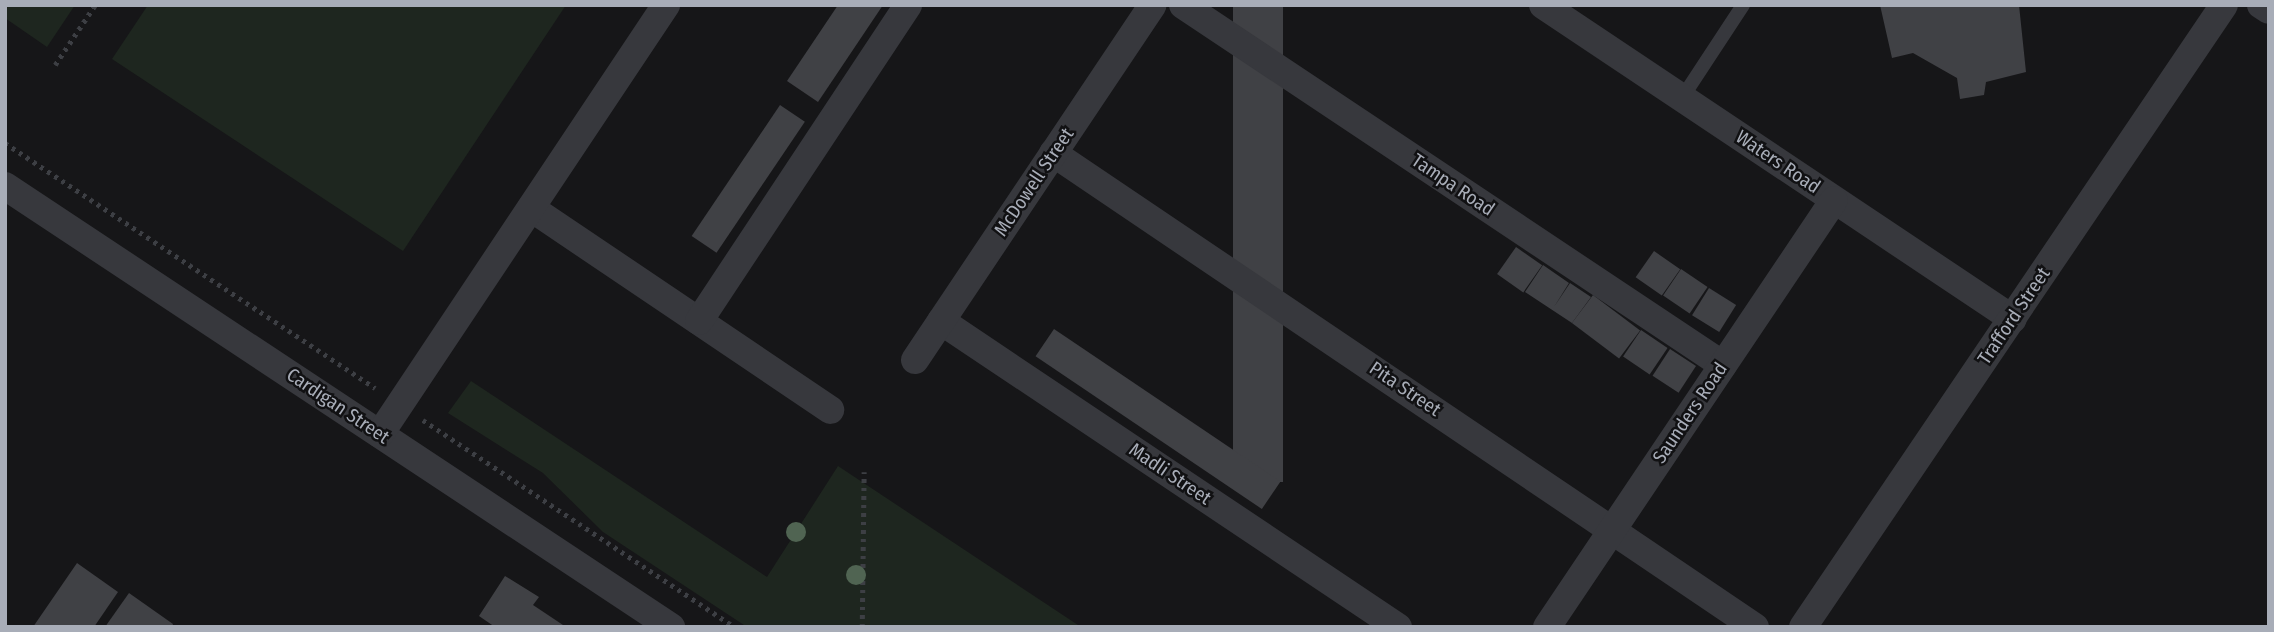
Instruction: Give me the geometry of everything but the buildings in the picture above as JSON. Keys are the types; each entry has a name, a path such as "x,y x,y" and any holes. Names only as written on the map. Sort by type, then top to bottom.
{"street":[{"path":"380,434 666,5"},
{"path":"699,321 908,5"},
{"name":"McDowell Street","path":"915,360 1153,5"},
{"name":"Tampa Road","path":"1183,5 1723,365"},
{"name":"Waters Road","path":"1543,5 2013,319"},
{"name":"Trafford Street","path":"1803,627 2224,5"},
{"path":"2261,5 2269,10"},
{"name":"Pita Street","path":"1053,153 1755,627"},
{"name":"Cardigan Street","path":"5,186 671,627"},
{"name":"Saunders Road","path":"1547,627 1834,200"},
{"path":"531,208 830,410"},
{"name":"Madli Street","path":"941,321 1398,627"}],"lane":[{"path":"1682,98 1743,5"}],"path":[{"path":"55,65 95,5"},
{"path":"5,143 734,627"},
{"path":"862,627 864,472"}],"shaded area":[{"path":"5,5 75,5 47,47 5,18"},
{"path":"148,5 566,5 403,251 112,59"},
{"path":"471,381 767,577 838,466 1081,627 747,627 603,532 543,473 448,413"}]}
